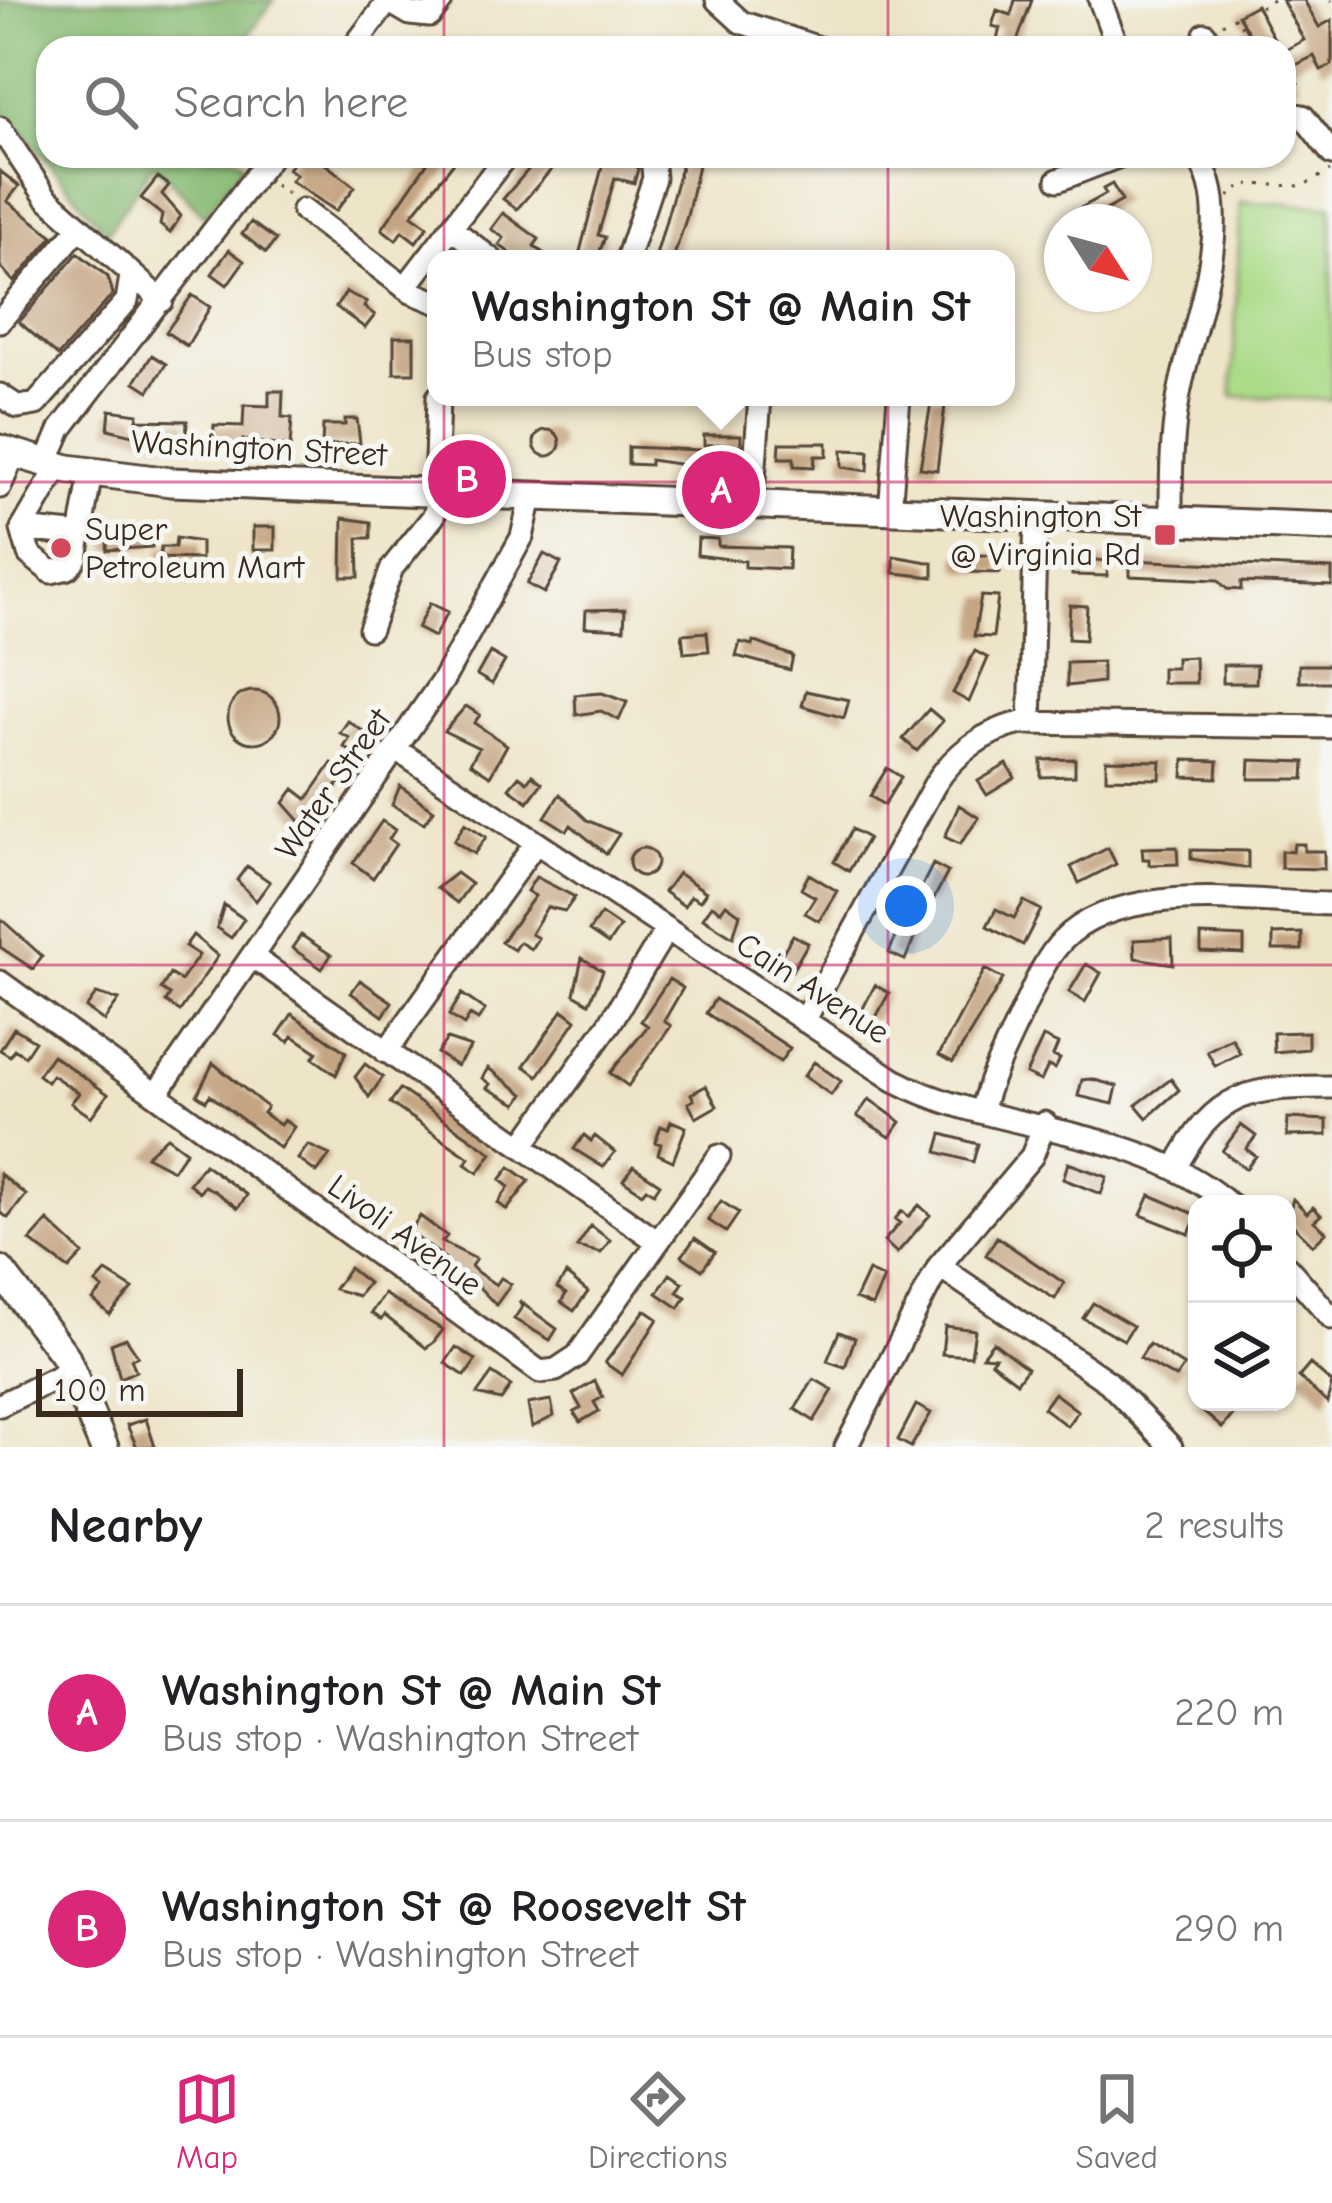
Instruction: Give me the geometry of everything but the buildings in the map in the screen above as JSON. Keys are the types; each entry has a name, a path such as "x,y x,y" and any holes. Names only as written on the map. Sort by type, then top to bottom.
{"main road":[{"name":"Washington Street","path":"7,452 91,473 184,483 1332,527"},
{"path":"0,1270 43,1321 72,1370 104,1447"}],"street":[{"path":"362,36 389,1 420,17 430,16 442,0"},
{"path":"717,0 741,22 784,36"},
{"path":"1100,0 1114,36"},
{"path":"1296,115 1303,116 1332,154"},
{"path":"0,128 46,196 162,301"},
{"path":"91,473 82,535 68,568 51,572 29,554 22,529 52,465 61,429 263,168"},
{"path":"435,250 497,168"},
{"path":"630,250 653,168"},
{"path":"1058,180 1089,168"},
{"path":"1172,521 1176,408 1215,252 1205,168"},
{"path":"303,210 406,289 427,298"},
{"path":"0,321 79,228"},
{"path":"451,228 479,250"},
{"path":"406,289 427,261"},
{"path":"0,395 18,406 36,404 127,301 131,277"},
{"path":"0,280 21,296"},
{"path":"370,629 392,568 433,517 439,492 438,406"},
{"path":"752,505 759,406"},
{"path":"890,511 897,406"},
{"path":"0,487 7,452"},
{"name":"Water Street","path":"157,1094 451,668 522,537 531,496"},
{"path":"1030,723 1036,516"},
{"path":"22,529 82,535"},
{"path":"803,1021 941,774 985,736 1030,723 1332,727"},
{"name":"Cain Avenue","path":"397,751 904,1085 1115,1142 1175,1169 1215,1195"},
{"path":"386,1052 535,844"},
{"path":"982,1109 1043,969 1066,937 1088,921 1151,901 1332,904"},
{"path":"523,1146 666,930"},
{"path":"253,957 658,1242"},
{"name":"Livoli Avenue","path":"0,982 540,1372 556,1370 577,1356 719,1156"},
{"path":"1175,1169 1205,1123 1239,1094 1275,1087 1332,1087"},
{"path":"846,1447 940,1266 1026,1164 1045,1123"},
{"path":"940,1266 1108,1382 1170,1447"},
{"path":"1296,1277 1332,1318"},
{"path":"0,1405 72,1370"}],"path":[{"path":"1260,7 1273,0"},
{"path":"1214,36 1236,16 1248,36"},
{"path":"1210,201 1227,199 1243,184 1302,186 1332,170"}],"green space":[{"path":"0,0 274,0 248,36 36,36 36,149 0,106"},
{"path":"52,168 151,168 107,233"},
{"path":"159,168 242,168 204,216"},
{"path":"1241,202 1332,206 1332,400 1232,396"}],"place":[{"name":"Washington St @ Roosevelt St","path":"467,479"},
{"name":"Washington St @ Main St","path":"721,490"},
{"name":"Washington St @ Virginia Rd","path":"1165,535"},
{"name":"Super Petroleum Mart","path":"61,548"}]}
